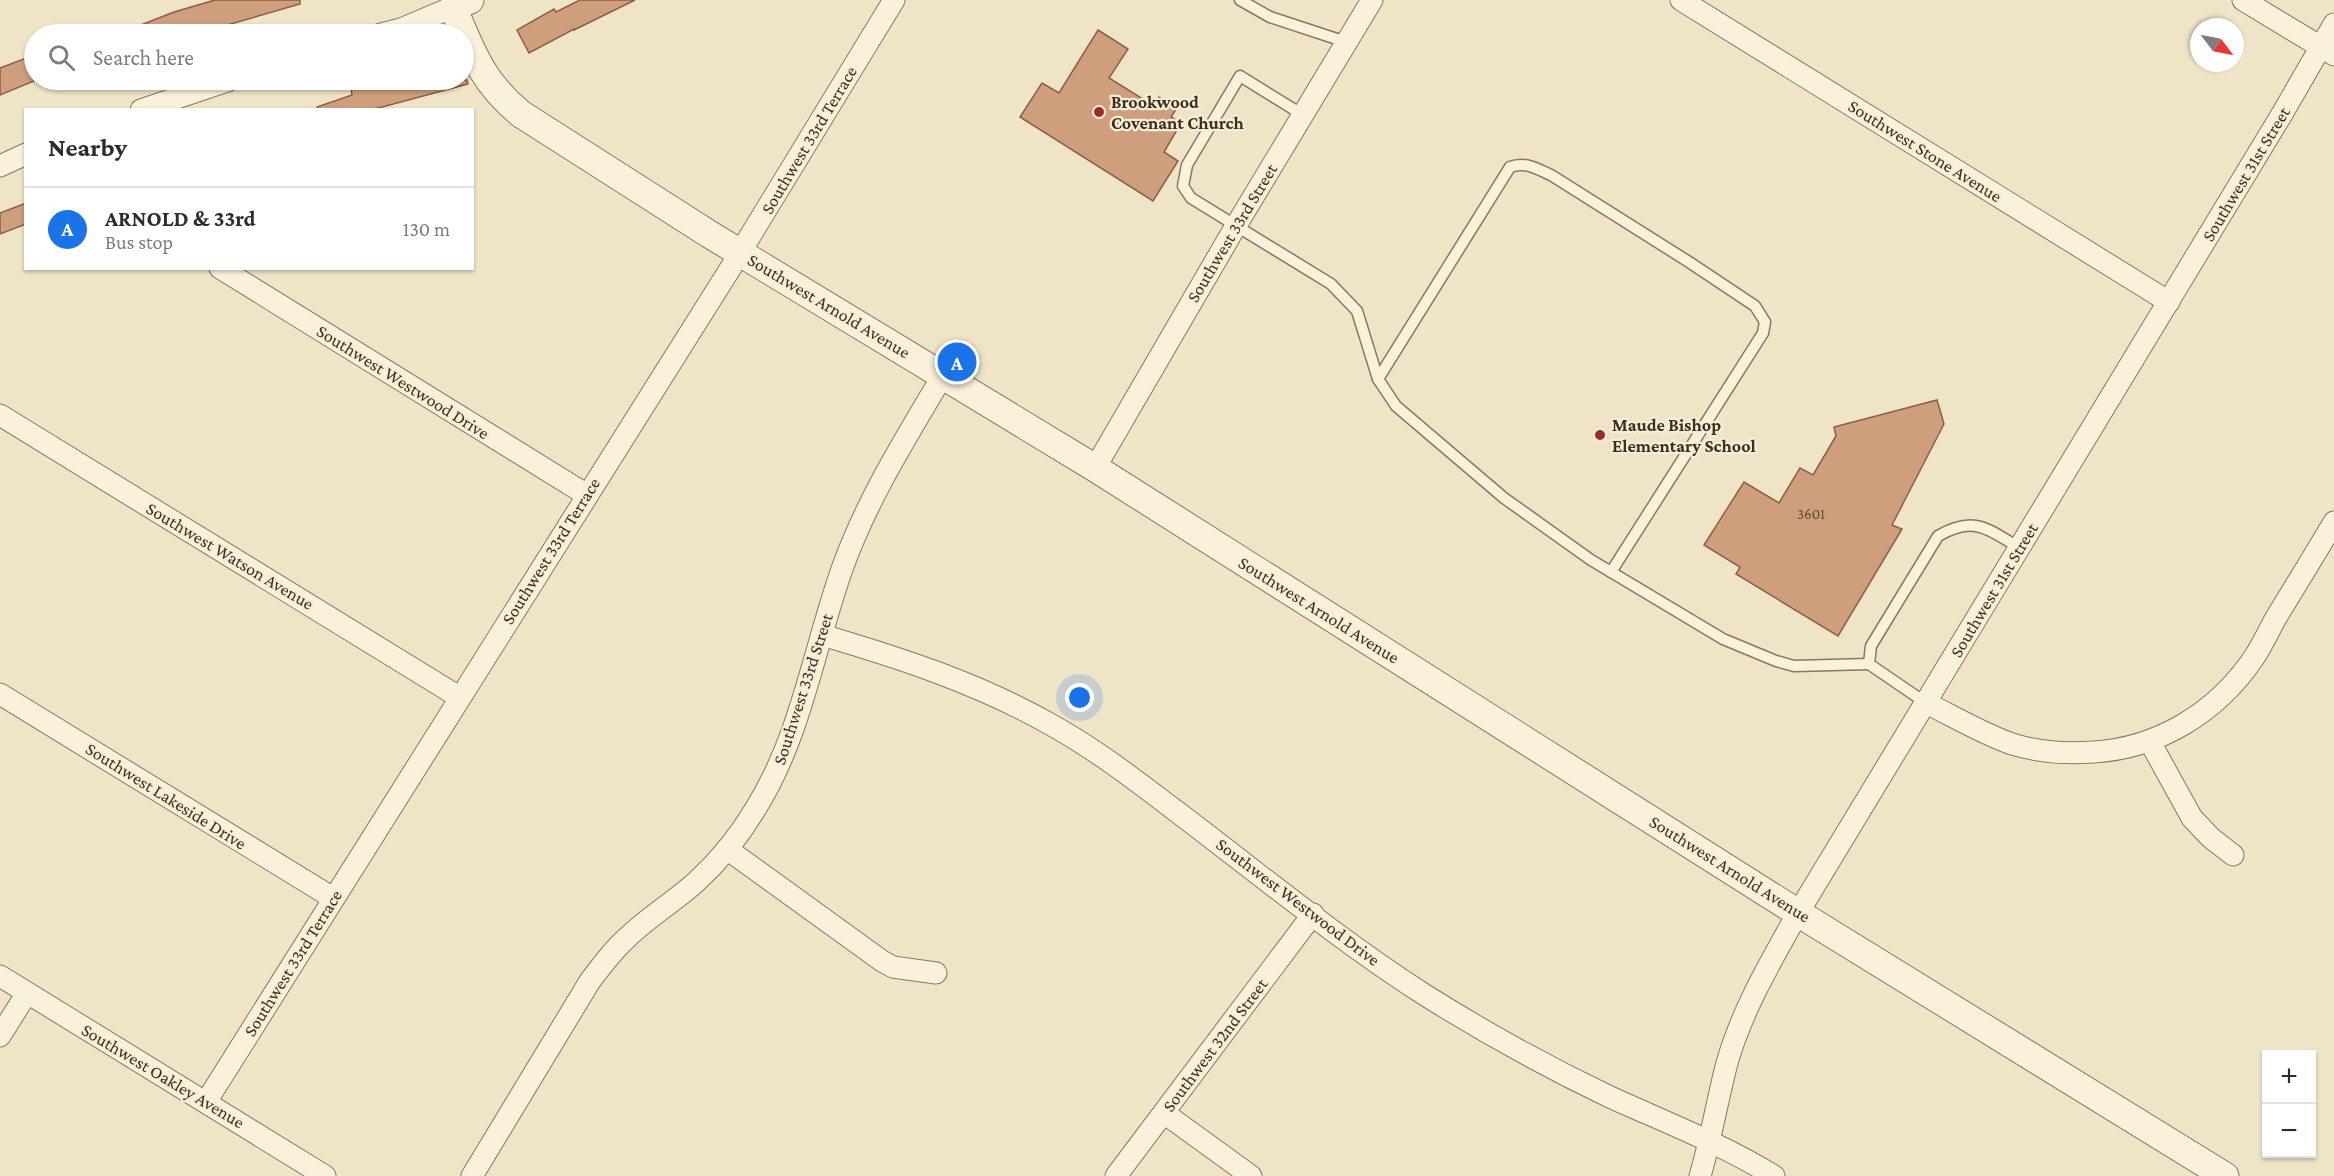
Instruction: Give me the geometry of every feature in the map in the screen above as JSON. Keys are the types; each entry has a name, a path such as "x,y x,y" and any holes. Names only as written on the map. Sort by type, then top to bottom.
{"street":[{"name":"Southwest 33rd Terrace","path":"206,1102 740,253 894,0"},
{"name":"Southwest 33rd Street","path":"1095,468 1237,224 1372,0"},
{"name":"Southwest Stone Avenue","path":"1681,0 2169,302"},
{"path":"2243,0 2327,51"},
{"name":"Southwest Arnold Avenue","path":"462,4 467,24"},
{"path":"413,24 462,4"},
{"name":"Southwest 31st Street","path":"1700,1176 1731,1053 1764,974 1798,913 2169,302 2327,51 2334,24"},
{"name":"Southwest Arnold Avenue","path":"474,52 477,64 488,82 521,114 740,253 1095,468 1798,913 2225,1176"},
{"path":"147,108 200,90"},
{"path":"0,166 24,155"},
{"name":"Southwest Westwood Drive","path":"223,270 587,495"},
{"name":"Southwest 33rd Street","path":"472,1176 590,981 604,962 634,931 698,881 727,849 756,808 787,747 843,568 872,500 893,458 943,375"},
{"name":"Southwest Watson Avenue","path":"0,416 459,697"},
{"path":"1926,703 2013,744 2050,751 2079,753 2108,751 2150,742 2180,727 2207,708 2232,685 2253,659 2334,522"},
{"name":"Southwest Westwood Drive","path":"822,635 936,671 981,689 1050,724 1116,766 1425,995 1520,1050 1608,1096 1710,1141 1774,1176"},
{"name":"Southwest Lakeside Drive","path":"0,694 333,898"},
{"path":"2150,742 2192,818 2211,838 2233,855"},
{"path":"727,849 882,961 893,967 936,973"},
{"name":"Southwest 32nd Street","path":"1116,1176 1313,914"},
{"name":"Southwest Oakley Avenue","path":"0,976 325,1176"},
{"path":"0,1036 27,993"},
{"path":"1164,1113 1251,1176"}],"lane":[{"path":"1240,0 1270,17 1346,42"},
{"path":"1303,115 1240,76 1187,165 1183,186 1191,198 1237,224 1331,284 1357,311 1378,379 1396,406 1504,498 1611,572 1722,639 1794,666 1869,664 1926,703"},
{"path":"1378,379 1510,167 1515,165 1527,164 1551,175 1689,261 1755,306 1765,322 1763,333 1611,572"},
{"path":"1869,664 1871,646 1938,536 1955,527 1976,524 2020,548"}],"building":[{"path":"215,0 300,0 300,4 231,24 143,24"},
{"path":"580,0 635,0 529,53 517,30 554,9 556,12"},
{"name":"Brookwood Covenant Church","path":"1098,30 1128,49 1109,78 1154,106 1159,97 1177,108 1171,117 1181,123 1164,152 1178,161 1153,201 1020,117 1042,83 1059,93"},
{"path":"24,59 24,85 0,95 0,68"},
{"path":"351,90 446,90 378,108 317,108 352,95"},
{"path":"24,204 24,225 0,234 0,213"},
{"path":"1937,400 1944,424 1892,525 1902,529 1838,636 1736,574 1740,567 1704,545 1744,482 1779,503 1800,468 1813,475 1836,436 1834,427"}],"place":[{"name":"Brookwood Covenant Church","path":"1099,112"},
{"name":"ARNOLD & 33rd","path":"957,362"},
{"name":"Maude Bishop Elementary School","path":"1600,435"}]}
